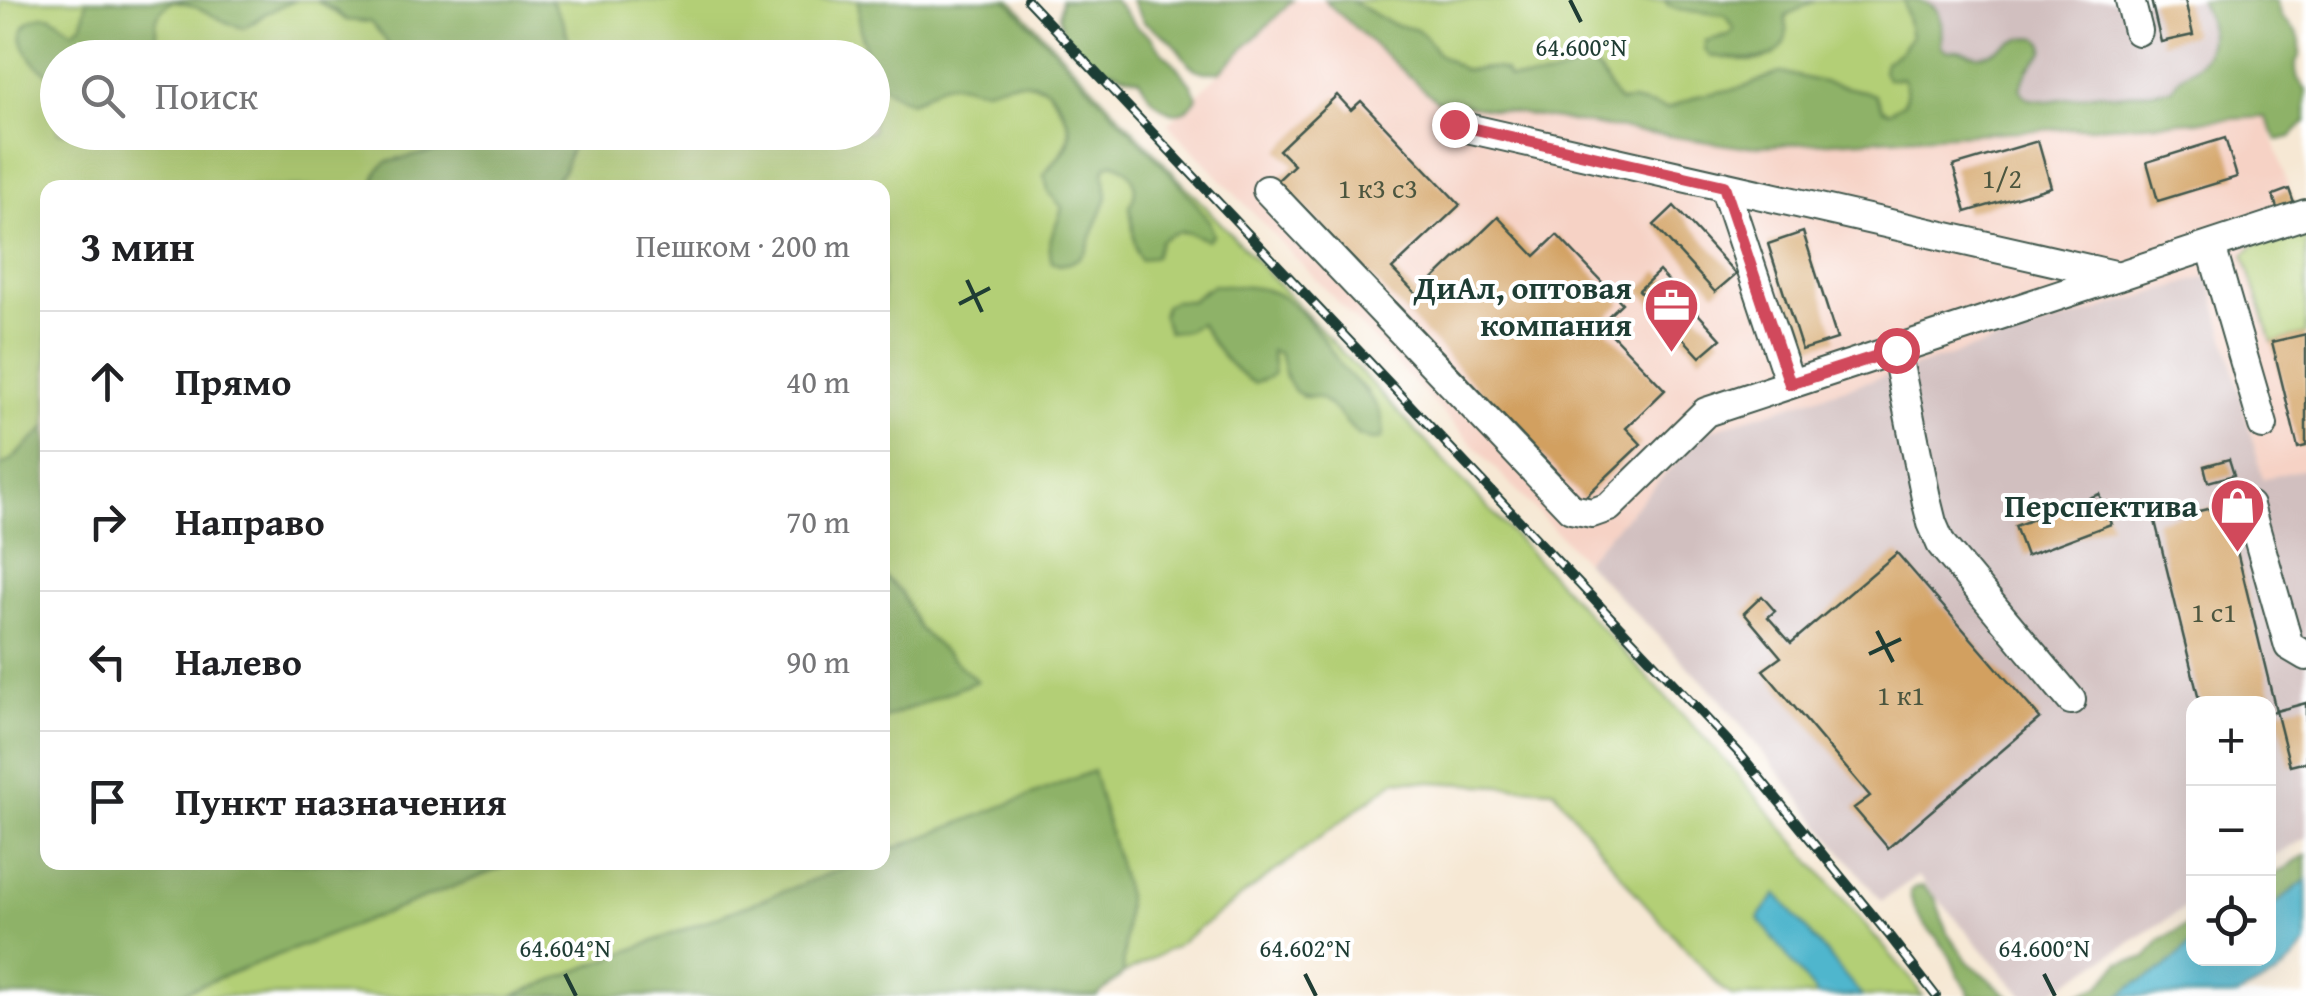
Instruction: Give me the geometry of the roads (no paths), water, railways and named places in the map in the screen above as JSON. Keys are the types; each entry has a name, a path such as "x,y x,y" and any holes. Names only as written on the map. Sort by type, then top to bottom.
{"lane":[{"path":"2130,0 2138,31"},
{"path":"1454,124 2120,276"},
{"path":"1724,186 1790,384"},
{"path":"1267,190 1571,509 1592,512 1608,507 1706,412 2306,214"},
{"path":"2211,246 2263,426"},
{"path":"1896,350 1929,513 1941,544 2071,700"},
{"path":"2249,506 2289,646 2306,656"}],"water":[{"path":"2306,880 2306,944 2278,975 2237,996 2120,996 2164,969 2186,949 2186,966 2276,966 2276,904"},
{"path":"1777,894 1862,996 1818,996 1758,918"}],"railway":[{"path":"1027,0 1740,754 1936,996"}],"place":[{"name":"ДиАл, оптовая компания","path":"1671,354"},
{"name":"Перспектива","path":"2237,554"}]}
